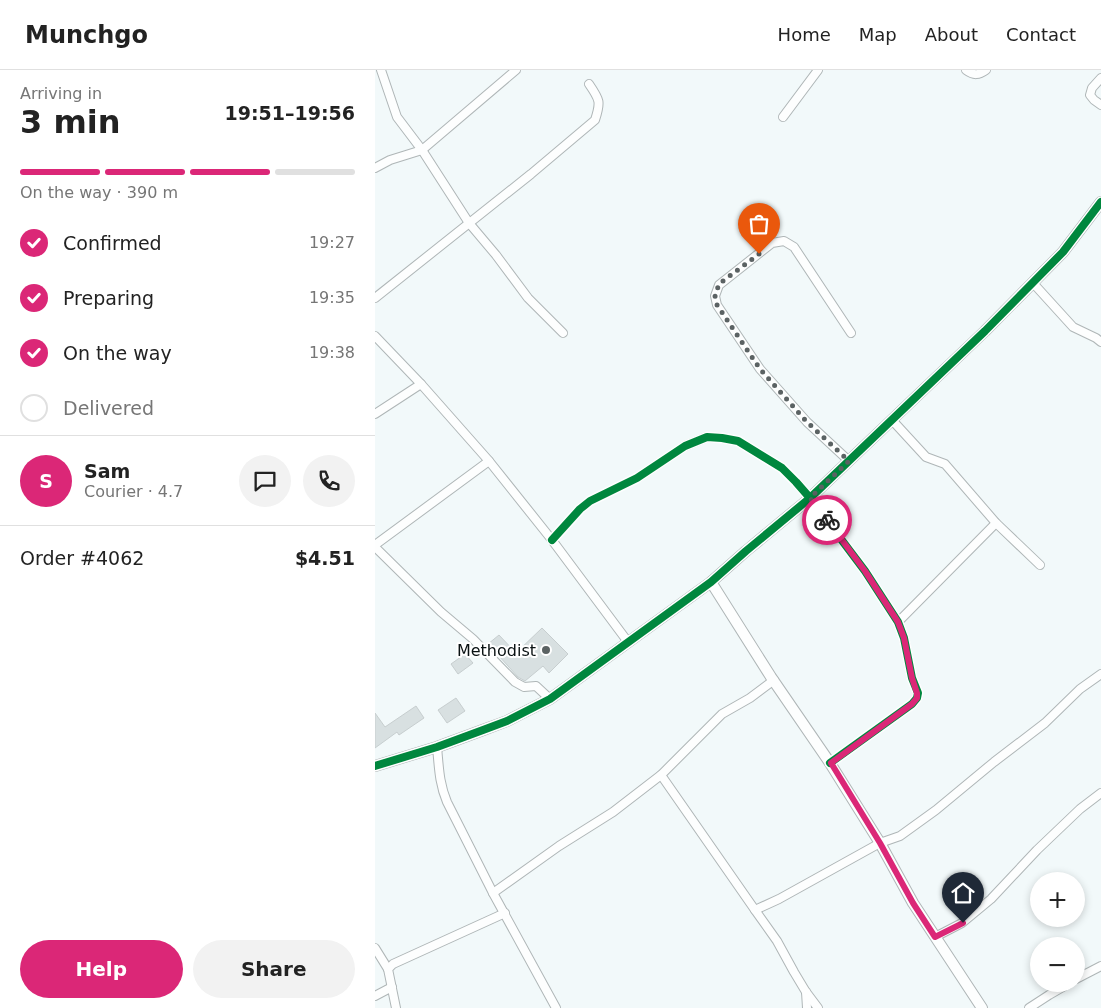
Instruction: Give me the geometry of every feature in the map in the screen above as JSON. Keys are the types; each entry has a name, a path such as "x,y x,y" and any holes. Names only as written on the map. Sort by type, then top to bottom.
{"street":[{"path":"381,70 397,117 422,150 469,223 528,298 563,333"},
{"path":"375,168 390,160 422,150 516,70"},
{"path":"783,117 818,70"},
{"path":"966,70 979,75 986,70"},
{"path":"1101,78 1092,88 1090,95 1101,105"},
{"path":"375,298 531,174 595,120 599,109 599,99 589,84"},
{"path":"375,766 437,747 507,721 550,699 711,582 810,498 985,331 1063,252 1101,202"},
{"path":"849,461 807,422 760,369 717,305 715,296 719,284 773,244 784,241 794,247 851,333"},
{"path":"1033,283 1073,327 1101,342"},
{"path":"375,336 421,384 489,461 552,540 628,642"},
{"path":"375,414 421,384"},
{"path":"892,420 926,457 945,464 996,523 1040,565"},
{"path":"552,540 580,509 590,501 637,478 685,446 707,437 738,441 782,468 810,498 865,571 898,622 904,638 917,693 917,698 912,704 831,763"},
{"path":"489,461 375,546 441,612 473,639 515,682 525,687 536,686 550,699"},
{"path":"898,622 996,523"},
{"path":"711,582 773,680 831,763 880,843 913,903 982,1008"},
{"path":"755,910 779,899 880,843 900,836 1045,723 1081,689 1101,674"},
{"path":"493,893 559,846 613,812 661,775 722,714 750,698 773,680"},
{"path":"437,747 441,789 493,893 556,1008"},
{"path":"661,775 777,941 806,992 818,1008"},
{"path":"935,937 963,923 991,899 1080,809 1101,793"},
{"path":"388,969 398,961 505,913"},
{"path":"375,948 388,969 396,1008"},
{"path":"1085,974 1101,966"},
{"path":"375,996 392,987"},
{"path":"806,992 807,1008"},
{"path":"1029,1008 1053,992"}],"building":[{"path":"542,628 568,654 549,673 543,666 525,681 518,677 488,644 499,635 516,653"},
{"path":"465,654 473,663 458,674 451,664"},
{"path":"456,698 465,711 447,723 438,710"},
{"path":"416,706 424,718 399,735 397,732 375,748 375,713 385,727"}],"cycle path":[{"path":"375,766 437,747 507,721 550,699 711,582 810,498 985,331 1063,252 1101,202"},
{"path":"552,540 580,509 590,501 637,478 685,446 707,437 738,441 782,468 810,498 865,571 898,622 904,638 912,678 918,693 917,698 912,704 830,763"}],"way so far":[{"path":"759,254 719,284 715,296 717,305 760,369 807,422 849,461 810,498 827,520"}],"place":[{"name":"Methodist","path":"546,650"}],"route":[{"path":"827,520 865,571 898,622 904,638 917,693 917,698 912,704 831,763 935,937 963,923"}]}
